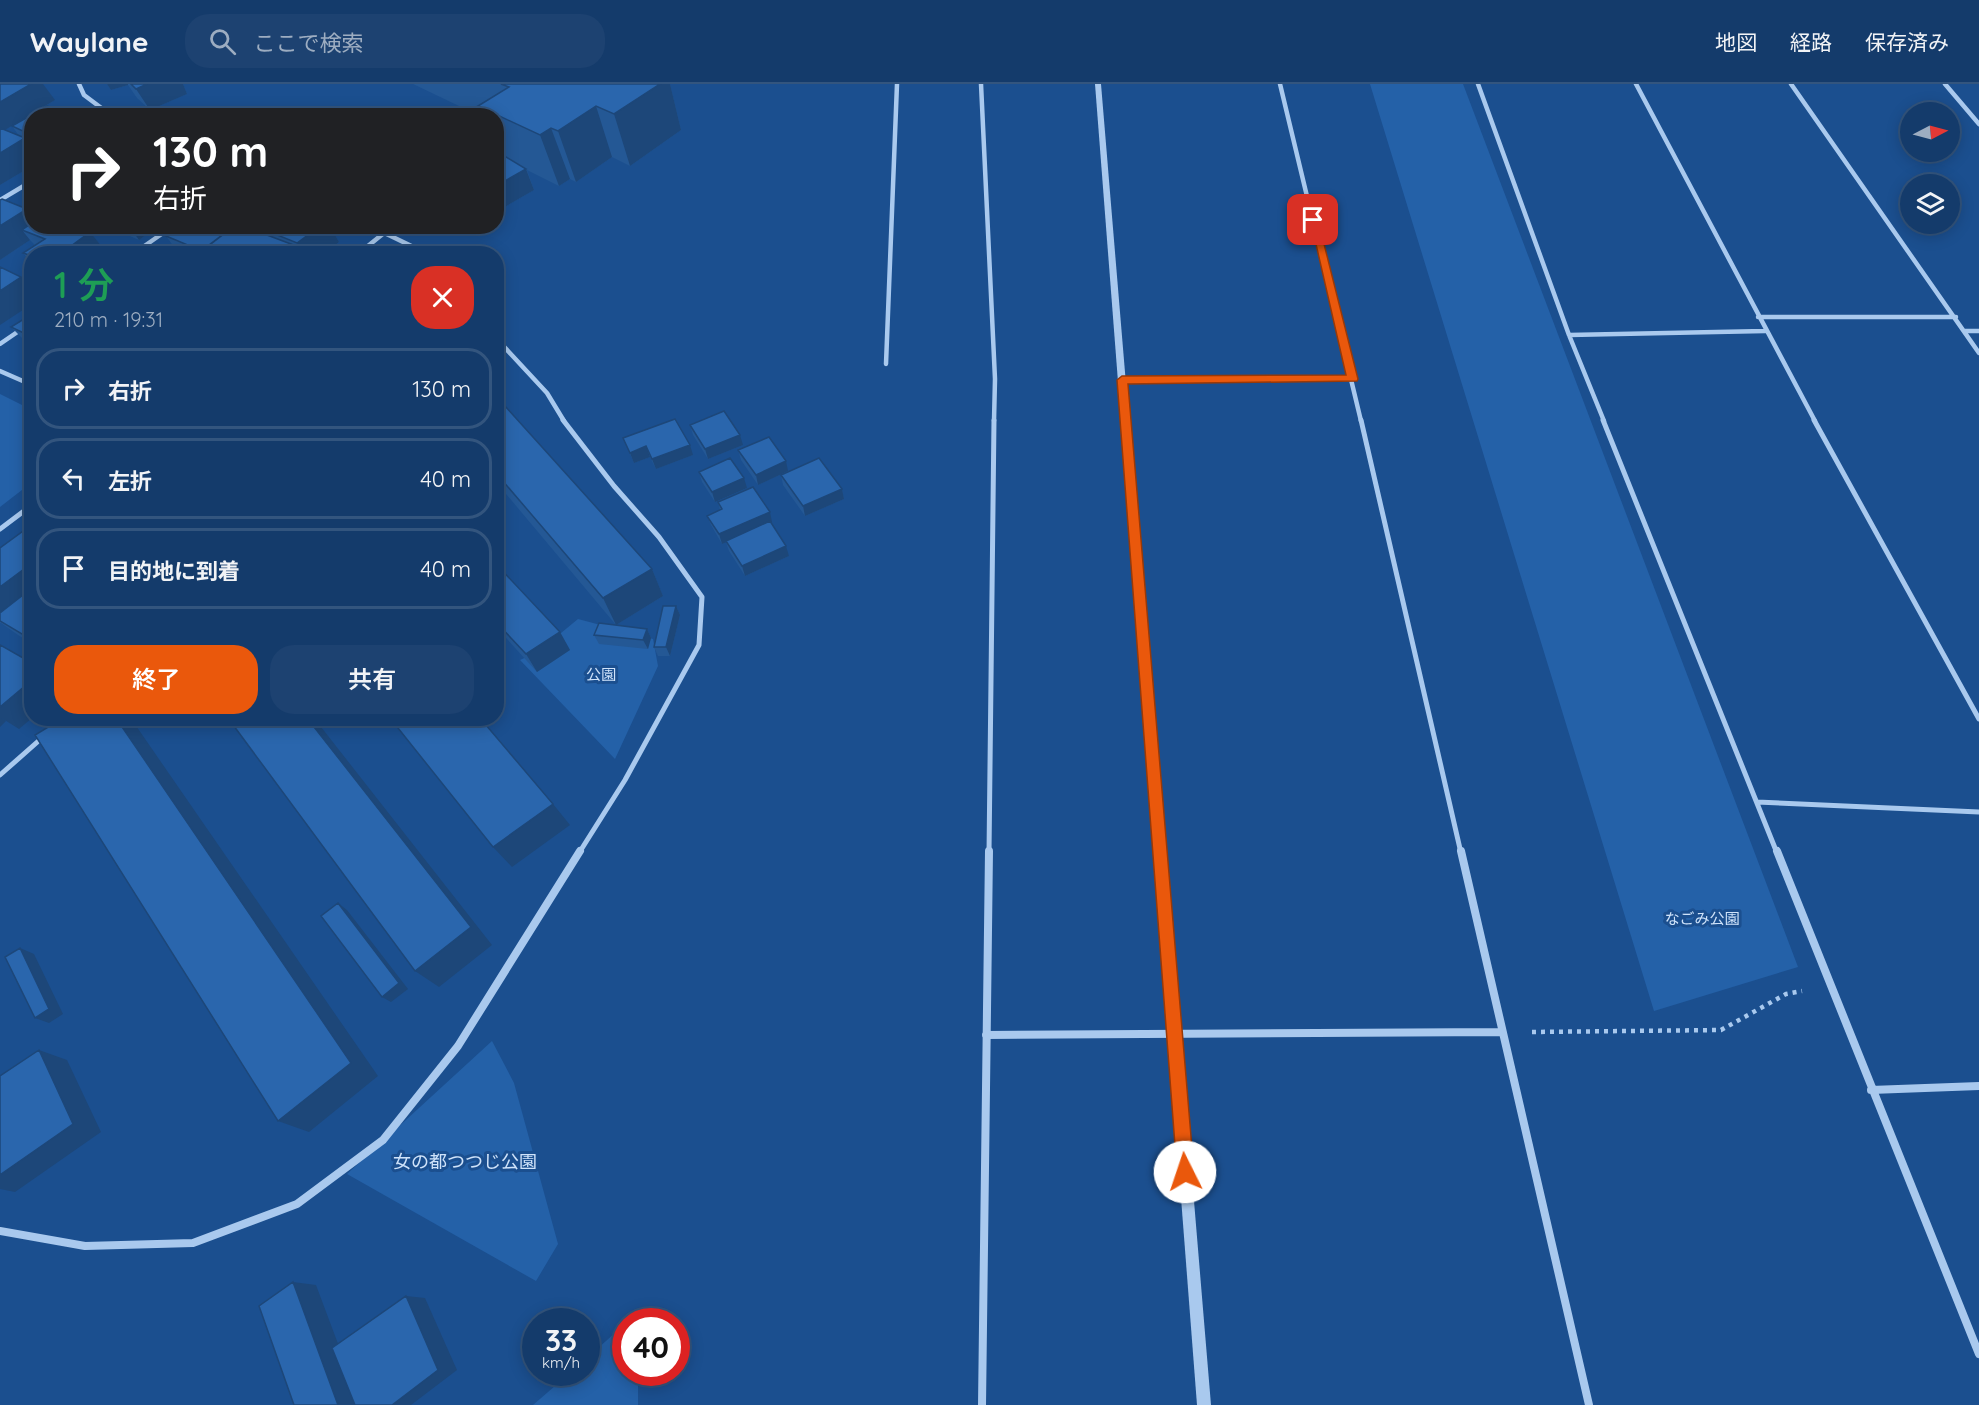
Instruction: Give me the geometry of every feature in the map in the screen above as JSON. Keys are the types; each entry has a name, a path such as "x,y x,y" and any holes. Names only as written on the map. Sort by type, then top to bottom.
{"street":[{"path":"79,84 84,95 101,108"},
{"path":"886,364 897,84"},
{"path":"981,84 995,379 982,1405"},
{"path":"1098,84 1204,1405"},
{"path":"1280,84 1353,379 1501,1032 1589,1405"},
{"path":"1478,84 1569,335 1979,1354"},
{"path":"1636,84 1765,331 1979,719"},
{"path":"1791,84 1979,353"},
{"path":"1945,84 1979,124"},
{"path":"0,200 24,186"},
{"path":"144,246 162,234"},
{"path":"368,246 383,234"},
{"path":"386,234 411,246"},
{"path":"1758,317 1956,317"},
{"path":"0,344 24,328"},
{"path":"1569,335 1765,331"},
{"path":"1964,331 1979,331"},
{"path":"0,1231 85,1246 193,1243 297,1204 383,1140 458,1046 625,780 699,645 702,597 659,537 614,486 562,418 547,393 504,347"},
{"path":"0,371 24,382"},
{"path":"1122,380 1353,379"},
{"path":"0,529 24,511"},
{"path":"0,775 47,733"},
{"path":"1756,802 1979,812"},
{"path":"986,1035 1174,1032 1501,1032"},
{"path":"1871,1090 1979,1086"}],"path":[{"path":"1501,1032 1721,1030 1786,994 1830,987"}],"green space":[{"name":"なごみ公園","path":"1370,84 1463,84 1798,967 1654,1011"},
{"path":"0,394 24,406 24,488 0,507"},
{"name":"公園","path":"578,619 653,639 658,666 615,759 520,660 538,652"},
{"name":"女の都つつじ公園","path":"492,1041 514,1083 558,1244 536,1281 347,1174"},
{"path":"612,1336 612,1386 638,1386 638,1405 533,1405 555,1386 600,1386 600,1346"}],"building":[{"path":"0,84 31,84 0,102"},
{"path":"131,84 147,84 136,89"},
{"path":"501,84 660,84 614,114 596,106 558,131 551,128 540,135 504,118 504,108 478,106 509,87"},
{"path":"24,119 24,132 12,126"},
{"path":"0,128 24,138 24,139 0,153"},
{"path":"504,156 526,169 504,181"},
{"path":"0,200 24,208 24,211 0,226"},
{"path":"32,234 87,234 71,246 34,246 45,239"},
{"path":"169,234 224,234 208,246 190,246 166,236"},
{"path":"223,234 264,234 296,246 208,246"},
{"path":"275,234 309,234 297,243"},
{"path":"0,267 21,277 0,291"},
{"path":"24,319 24,333 11,327"},
{"path":"504,405 652,569 603,598 504,482"},
{"path":"724,411 740,435 705,449 690,425"},
{"path":"675,419 690,445 652,459 646,446 630,453 623,438"},
{"path":"769,437 786,461 756,475 738,450"},
{"path":"730,458 744,478 712,492 699,472"},
{"path":"819,458 842,489 803,506 781,475"},
{"path":"753,487 770,512 719,534 707,516 722,509 718,502"},
{"path":"770,521 786,546 742,566 726,541"},
{"path":"24,530 24,569 0,587 0,548"},
{"path":"504,572 560,632 526,654 504,631"},
{"path":"24,594 24,635 0,621 0,613"},
{"path":"663,606 676,606 666,647 654,647"},
{"path":"599,623 647,629 643,640 594,635"},
{"path":"0,645 24,658 24,687 0,707"},
{"path":"50,726 121,726 351,1063 278,1121 35,735"},
{"path":"234,726 313,726 471,927 415,971"},
{"path":"396,726 487,726 553,804 493,847"},
{"path":"338,903 399,983 382,997 321,916"},
{"path":"20,948 49,1009 35,1018 5,957"},
{"path":"39,1050 73,1124 0,1175 0,1076"},
{"path":"293,1282 338,1405 294,1405 259,1306"},
{"path":"406,1296 438,1370 392,1405 355,1405 332,1348"}],"route":[{"path":"1185,1172 1122,380 1353,379 1313,220"}]}
